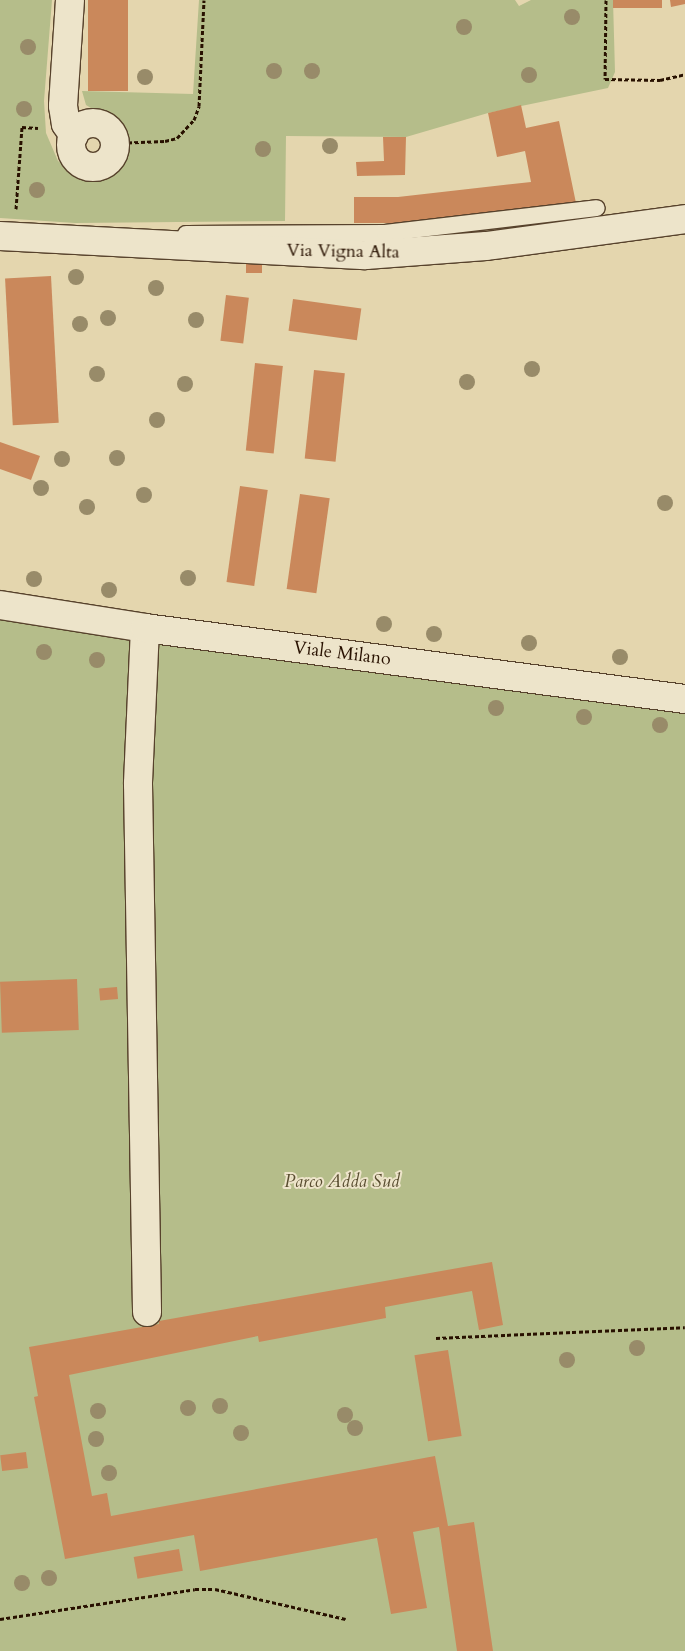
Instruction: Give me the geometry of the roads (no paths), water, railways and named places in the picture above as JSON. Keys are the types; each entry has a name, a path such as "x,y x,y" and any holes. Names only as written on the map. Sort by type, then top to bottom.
{"street":[{"path":"70,0 63,106 72,133 72,150 86,166 107,162 115,143"},
{"name":"Via Vigna Alta","path":"0,236 366,255 486,246 685,219"},
{"name":"Viale Milano","path":"0,604 145,628 685,699"},
{"path":"145,628 138,784 147,1312"}],"lane":[{"path":"80,240 207,233 385,233 597,208"}],"park label":[{"name":"Parco Adda Sud","path":"342,1182"}]}
